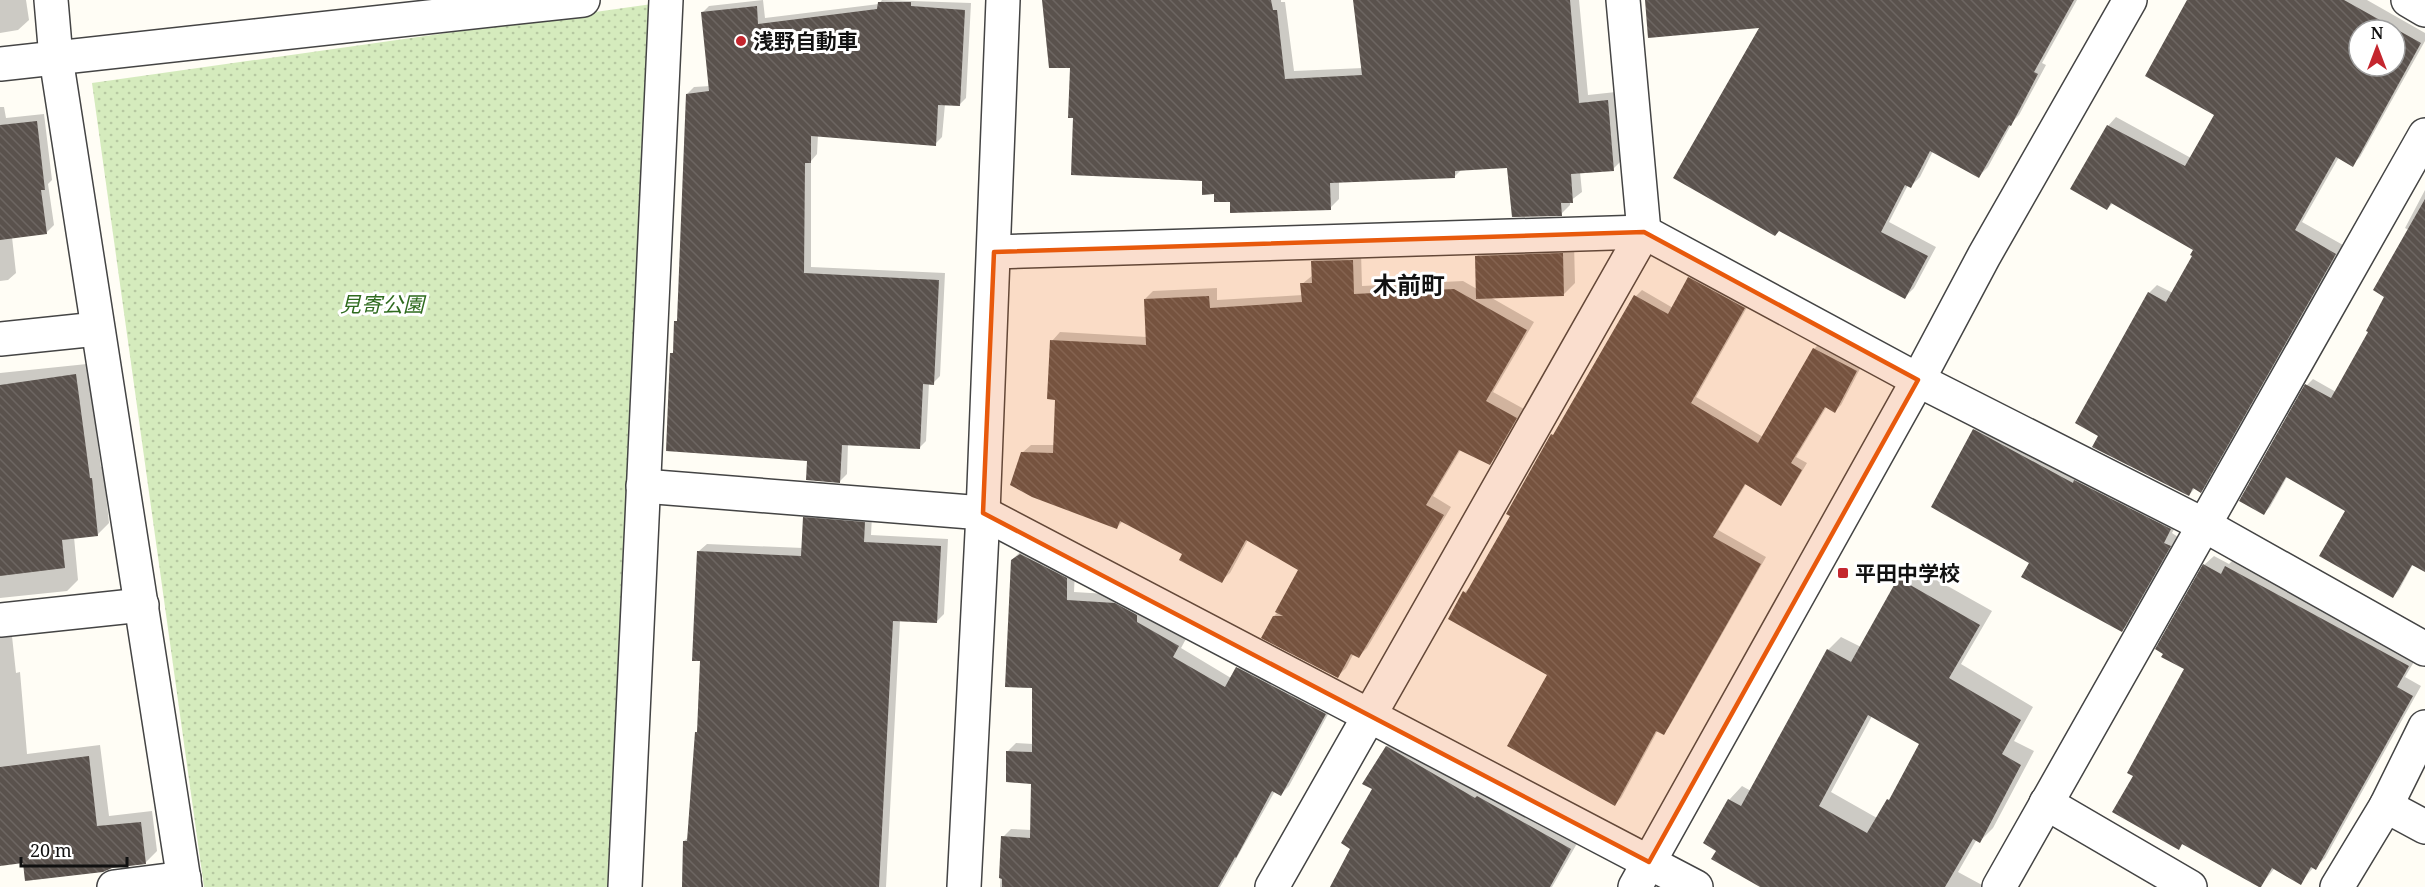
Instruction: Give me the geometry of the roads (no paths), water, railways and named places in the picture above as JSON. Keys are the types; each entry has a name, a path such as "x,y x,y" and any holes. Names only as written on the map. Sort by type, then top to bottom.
{"street":[{"path":"51,0 56,58 184,883 114,887"},
{"path":"0,64 583,0"},
{"path":"625,887 666,0"},
{"path":"963,887 983,513 1004,0"},
{"path":"1272,887 1644,232 1623,0"},
{"path":"1642,875 1918,380 1983,256 2130,0"},
{"path":"2408,0 2425,10"},
{"path":"1999,887 2425,135"},
{"path":"994,252 1644,232 1918,380 2204,525 2425,649"},
{"path":"0,339 97,329"},
{"path":"643,486 983,513 1370,716 1642,875 1696,887"},
{"path":"0,620 142,605"},
{"path":"2337,887 2386,806 2425,727"},
{"path":"2046,803 2190,887"},
{"path":"2386,806 2425,827"}],"place":[{"name":"浅野自動車","path":"741,41"},
{"name":"平田中学校","path":"1843,573"}],"district":[{"name":"木前町","path":"1409,284"}],"park label":[{"name":"見寄公園","path":"382,304"}]}
